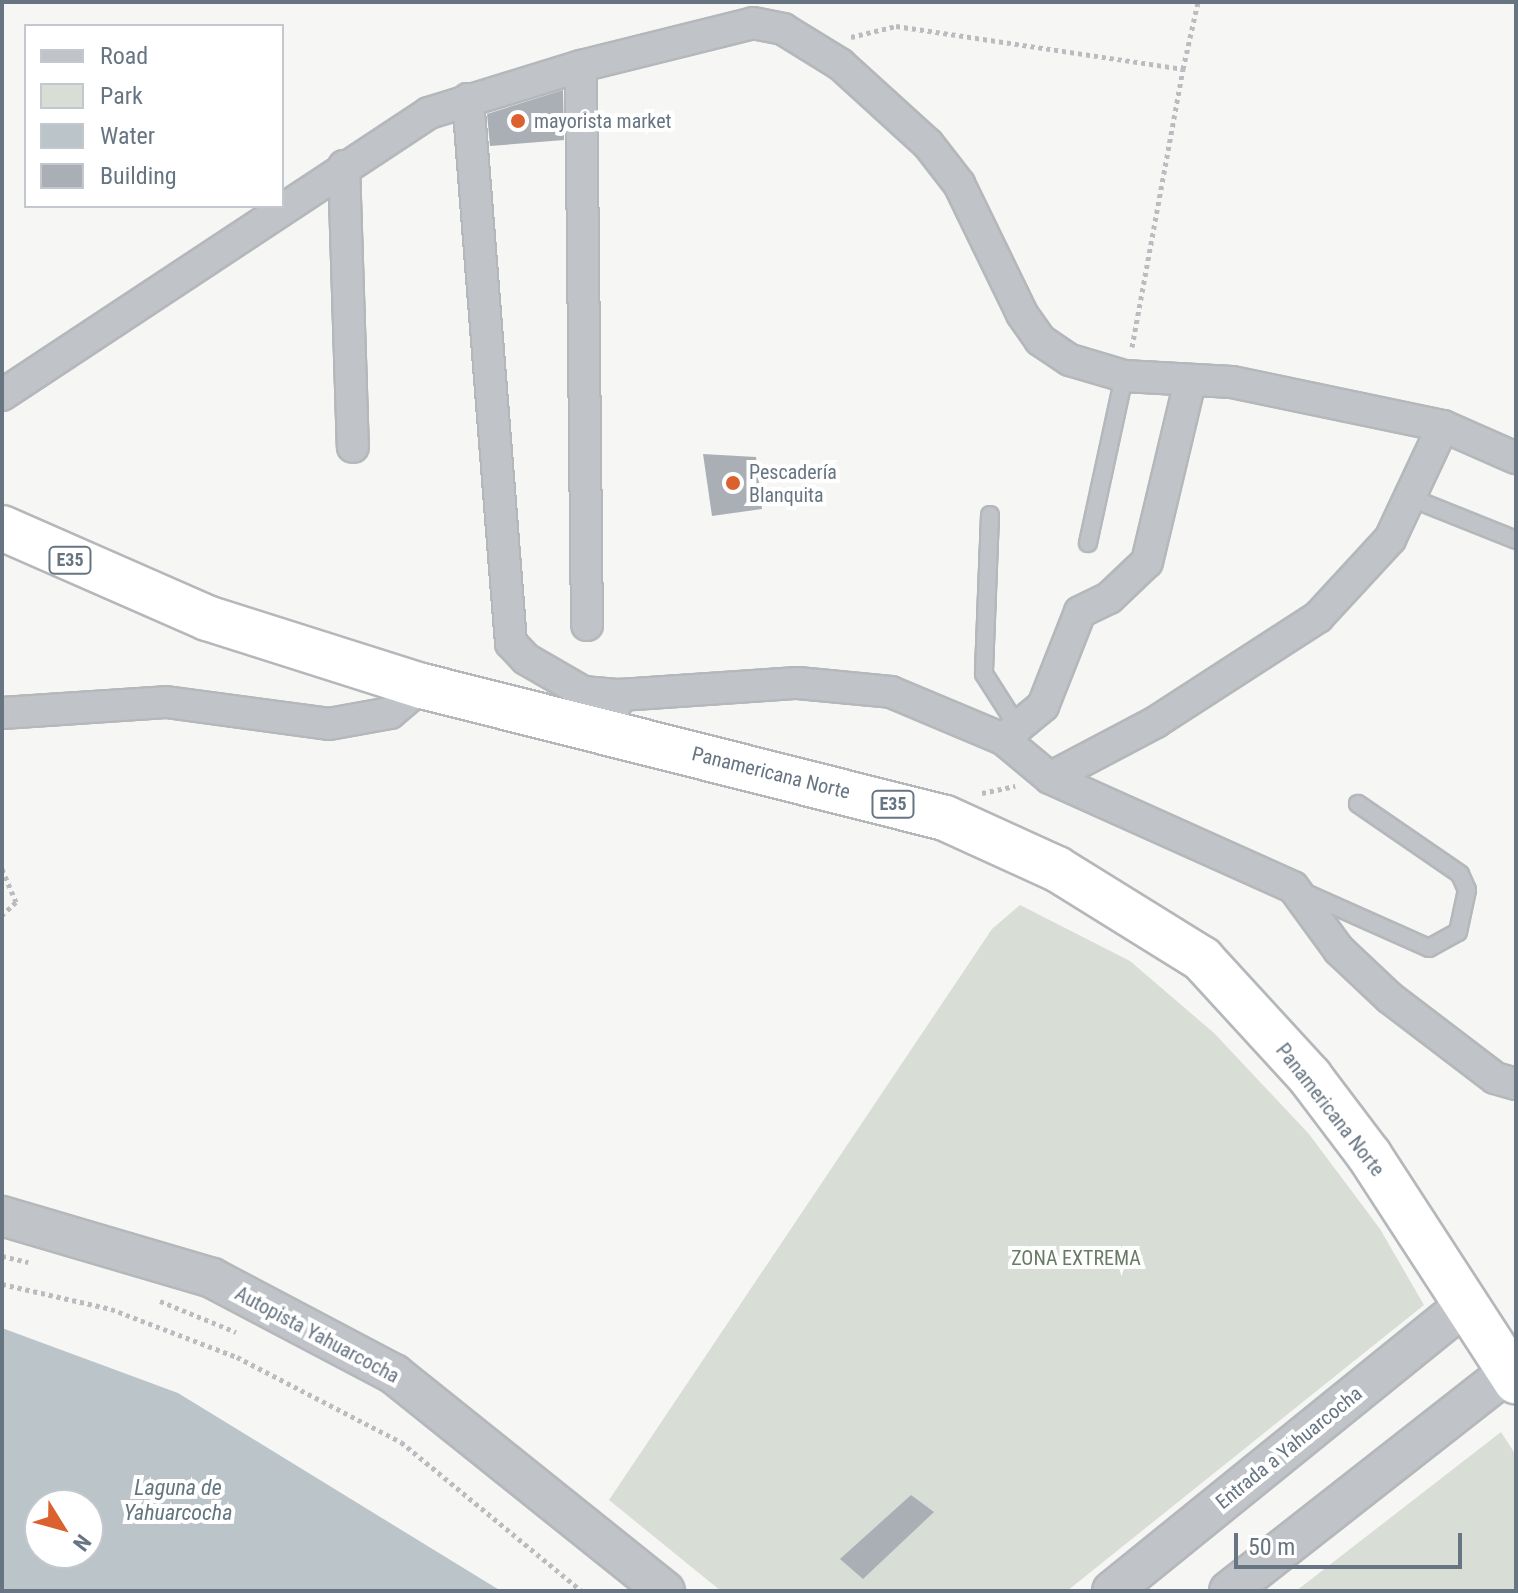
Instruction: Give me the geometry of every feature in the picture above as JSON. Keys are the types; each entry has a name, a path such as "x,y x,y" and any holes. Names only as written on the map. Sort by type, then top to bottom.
{"highway":[{"name":"Panamericana Norte","path":"2,528 138,593 422,686 612,713 945,818 1057,869 1202,959 1310,1077 1499,1344"}],"street":[{"path":"284,206 399,129 468,99 581,66 753,23 783,29 840,64 928,144 959,184 1040,340 1070,360 1124,376 1232,382 1443,426 1516,458"},
{"path":"581,66 587,625"},
{"path":"468,99 511,643 526,659 612,713 798,683 891,692 1011,734 1050,778 1293,887 1339,950 1390,998 1495,1078 1516,1084"},
{"path":"344,166 353,447"},
{"path":"2,395 281,208"},
{"path":"1011,734 1043,706 1080,612 1109,598 1147,562 1190,381"},
{"path":"1050,778 1156,722 1318,617 1390,539 1443,426"},
{"path":"2,713 166,702 329,724 390,713 422,686"},
{"name":"Autopista Yahuarcocha","path":"2,1216 212,1278 394,1374 665,1591"},
{"path":"1229,1591 1499,1344"},
{"name":"Entrada a Yahuarcocha","path":"1112,1591 1499,1344"}],"lane":[{"path":"1088,543 1124,376"},
{"path":"1411,498 1516,540"},
{"path":"990,515 984,674 1011,734"},
{"path":"1293,887 1429,948 1458,932 1467,890 1460,874 1358,804"}],"path":[{"path":"1124,376 1198,2"},
{"path":"840,64 838,41 896,26 1183,69"},
{"path":"2,869 9,872 16,902 2,915"},
{"path":"2,1256 32,1263"},
{"path":"2,1284 111,1309 237,1357 401,1442 582,1591"},
{"path":"148,1296 247,1337"}],"green space":[{"name":"ZONA EXTREMA","path":"1020,905 1130,961 1214,1033 1309,1134 1380,1229 1424,1305 1067,1591 721,1591 609,1500 992,929"},
{"path":"1501,1432 1516,1455 1516,1591 1296,1591"}],"water":[{"name":"Laguna de Yahuarcocha","path":"2,1328 178,1393 501,1591 2,1591"}],"building":[{"path":"563,90 564,140 490,146 487,114"},
{"name":"Pescadería Blanquita","path":"703,454 756,457 762,509 712,516"},
{"path":"911,1495 934,1512 863,1579 840,1559"}],"place":[{"name":"mayorista market","path":"518,121"},
{"name":"Pescadería Blanquita","path":"733,483"}]}
